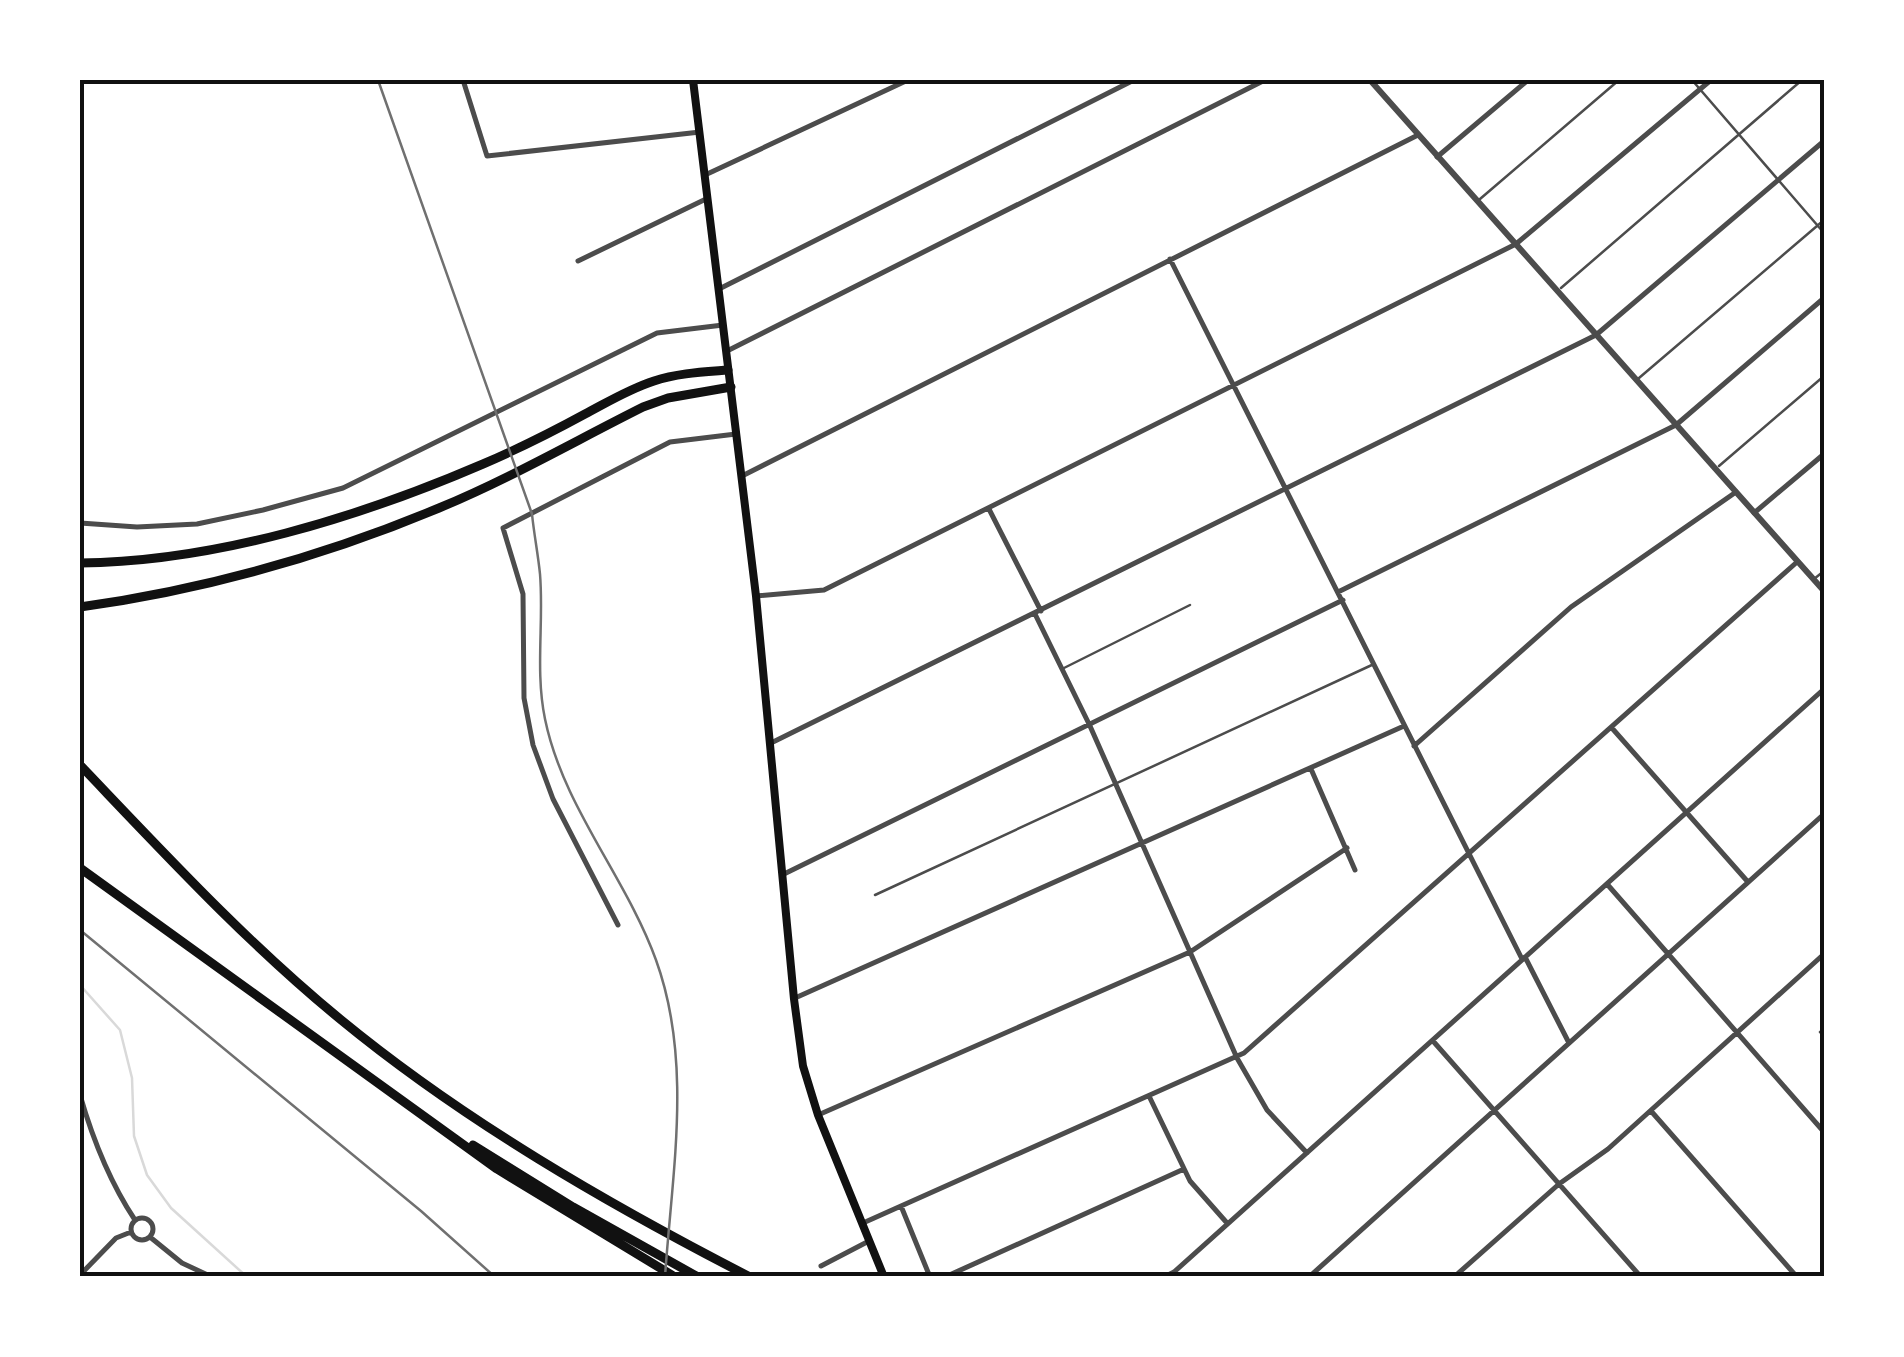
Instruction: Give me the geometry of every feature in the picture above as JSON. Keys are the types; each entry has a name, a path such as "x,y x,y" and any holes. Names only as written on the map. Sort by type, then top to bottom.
{"highway":[{"path":"80,563 164,558 372,507 484,464 640,386 675,375 728,370"},
{"path":"80,607 190,587 279,564 399,524 491,485 643,406 730,387"},
{"path":"80,765 230,920 342,1021 440,1093 642,1220 750,1277"},
{"path":"80,868 511,1178 642,1252 693,1274"},
{"path":"642,1252 676,1277"}],"main road":[{"path":"693,80 756,596 803,1066 818,1115 884,1277"}],"street":[{"path":"463,80 487,156 700,132"},
{"path":"705,175 908,80"},
{"path":"718,289 1134,80"},
{"path":"726,352 1265,80"},
{"path":"1370,80 1824,592"},
{"path":"1438,157 1528,80"},
{"path":"756,596 824,590 1516,244 1711,80"},
{"path":"742,476 1418,134"},
{"path":"771,743 1596,335 1824,141"},
{"path":"578,261 708,198"},
{"path":"1170,258 1414,746 1568,1043"},
{"path":"1338,592 1676,425 1824,298"},
{"path":"80,522 137,527 198,524 343,488 657,332 723,326"},
{"path":"618,925 542,776 533,746 524,698 523,594 503,528 670,442 736,434"},
{"path":"1754,513 1824,454"},
{"path":"1414,746 1571,607 1736,492"},
{"path":"989,509 1237,1058 1267,1110 1307,1153"},
{"path":"861,1224 1237,1058 1797,562"},
{"path":"784,874 1344,600"},
{"path":"1164,1277 1824,689"},
{"path":"794,999 1404,726"},
{"path":"1611,726 1748,882"},
{"path":"1311,770 1356,870"},
{"path":"1309,1277 1824,814"},
{"path":"818,1115 1190,952 1346,848"},
{"path":"1607,884 1824,1132"},
{"path":"1454,1277 1559,1184 1585,1168 1651,1111 1824,954"},
{"path":"1433,1041 1641,1277"},
{"path":"80,1095 91,1134 115,1190 135,1220"},
{"path":"1149,1096 1190,1181 1227,1223"},
{"path":"1651,1111 1797,1277"},
{"path":"945,1277 1184,1169"},
{"path":"901,1206 930,1277"},
{"path":"135,1220 142,1218 152,1223 150,1237"},
{"path":"80,1275 116,1238 130,1232 135,1220"},
{"path":"130,1232 137,1240 150,1237"},
{"path":"150,1237 182,1262 212,1277"},
{"path":"821,1266 869,1241"},
{"path":"1467,1265 1471,1274"}],"lane":[{"path":"1478,201 1619,80"},
{"path":"1692,80 1824,233"},
{"path":"1557,292 1802,80"},
{"path":"1636,380 1824,220"},
{"path":"1716,468 1824,376"},
{"path":"1814,580 1824,571"},
{"path":"1062,670 1190,605"},
{"path":"876,895 1375,664"},
{"path":"1822,1030 1824,1037"}],"waterway":[{"path":"80,985 120,1030 132,1078 134,1136 147,1175 171,1208 247,1277"}],"railway":[{"path":"378,80 532,514 540,574 542,701 554,751 580,812 643,929 667,999 674,1038 677,1117 665,1277"},
{"path":"80,930 421,1211 495,1277"}]}
